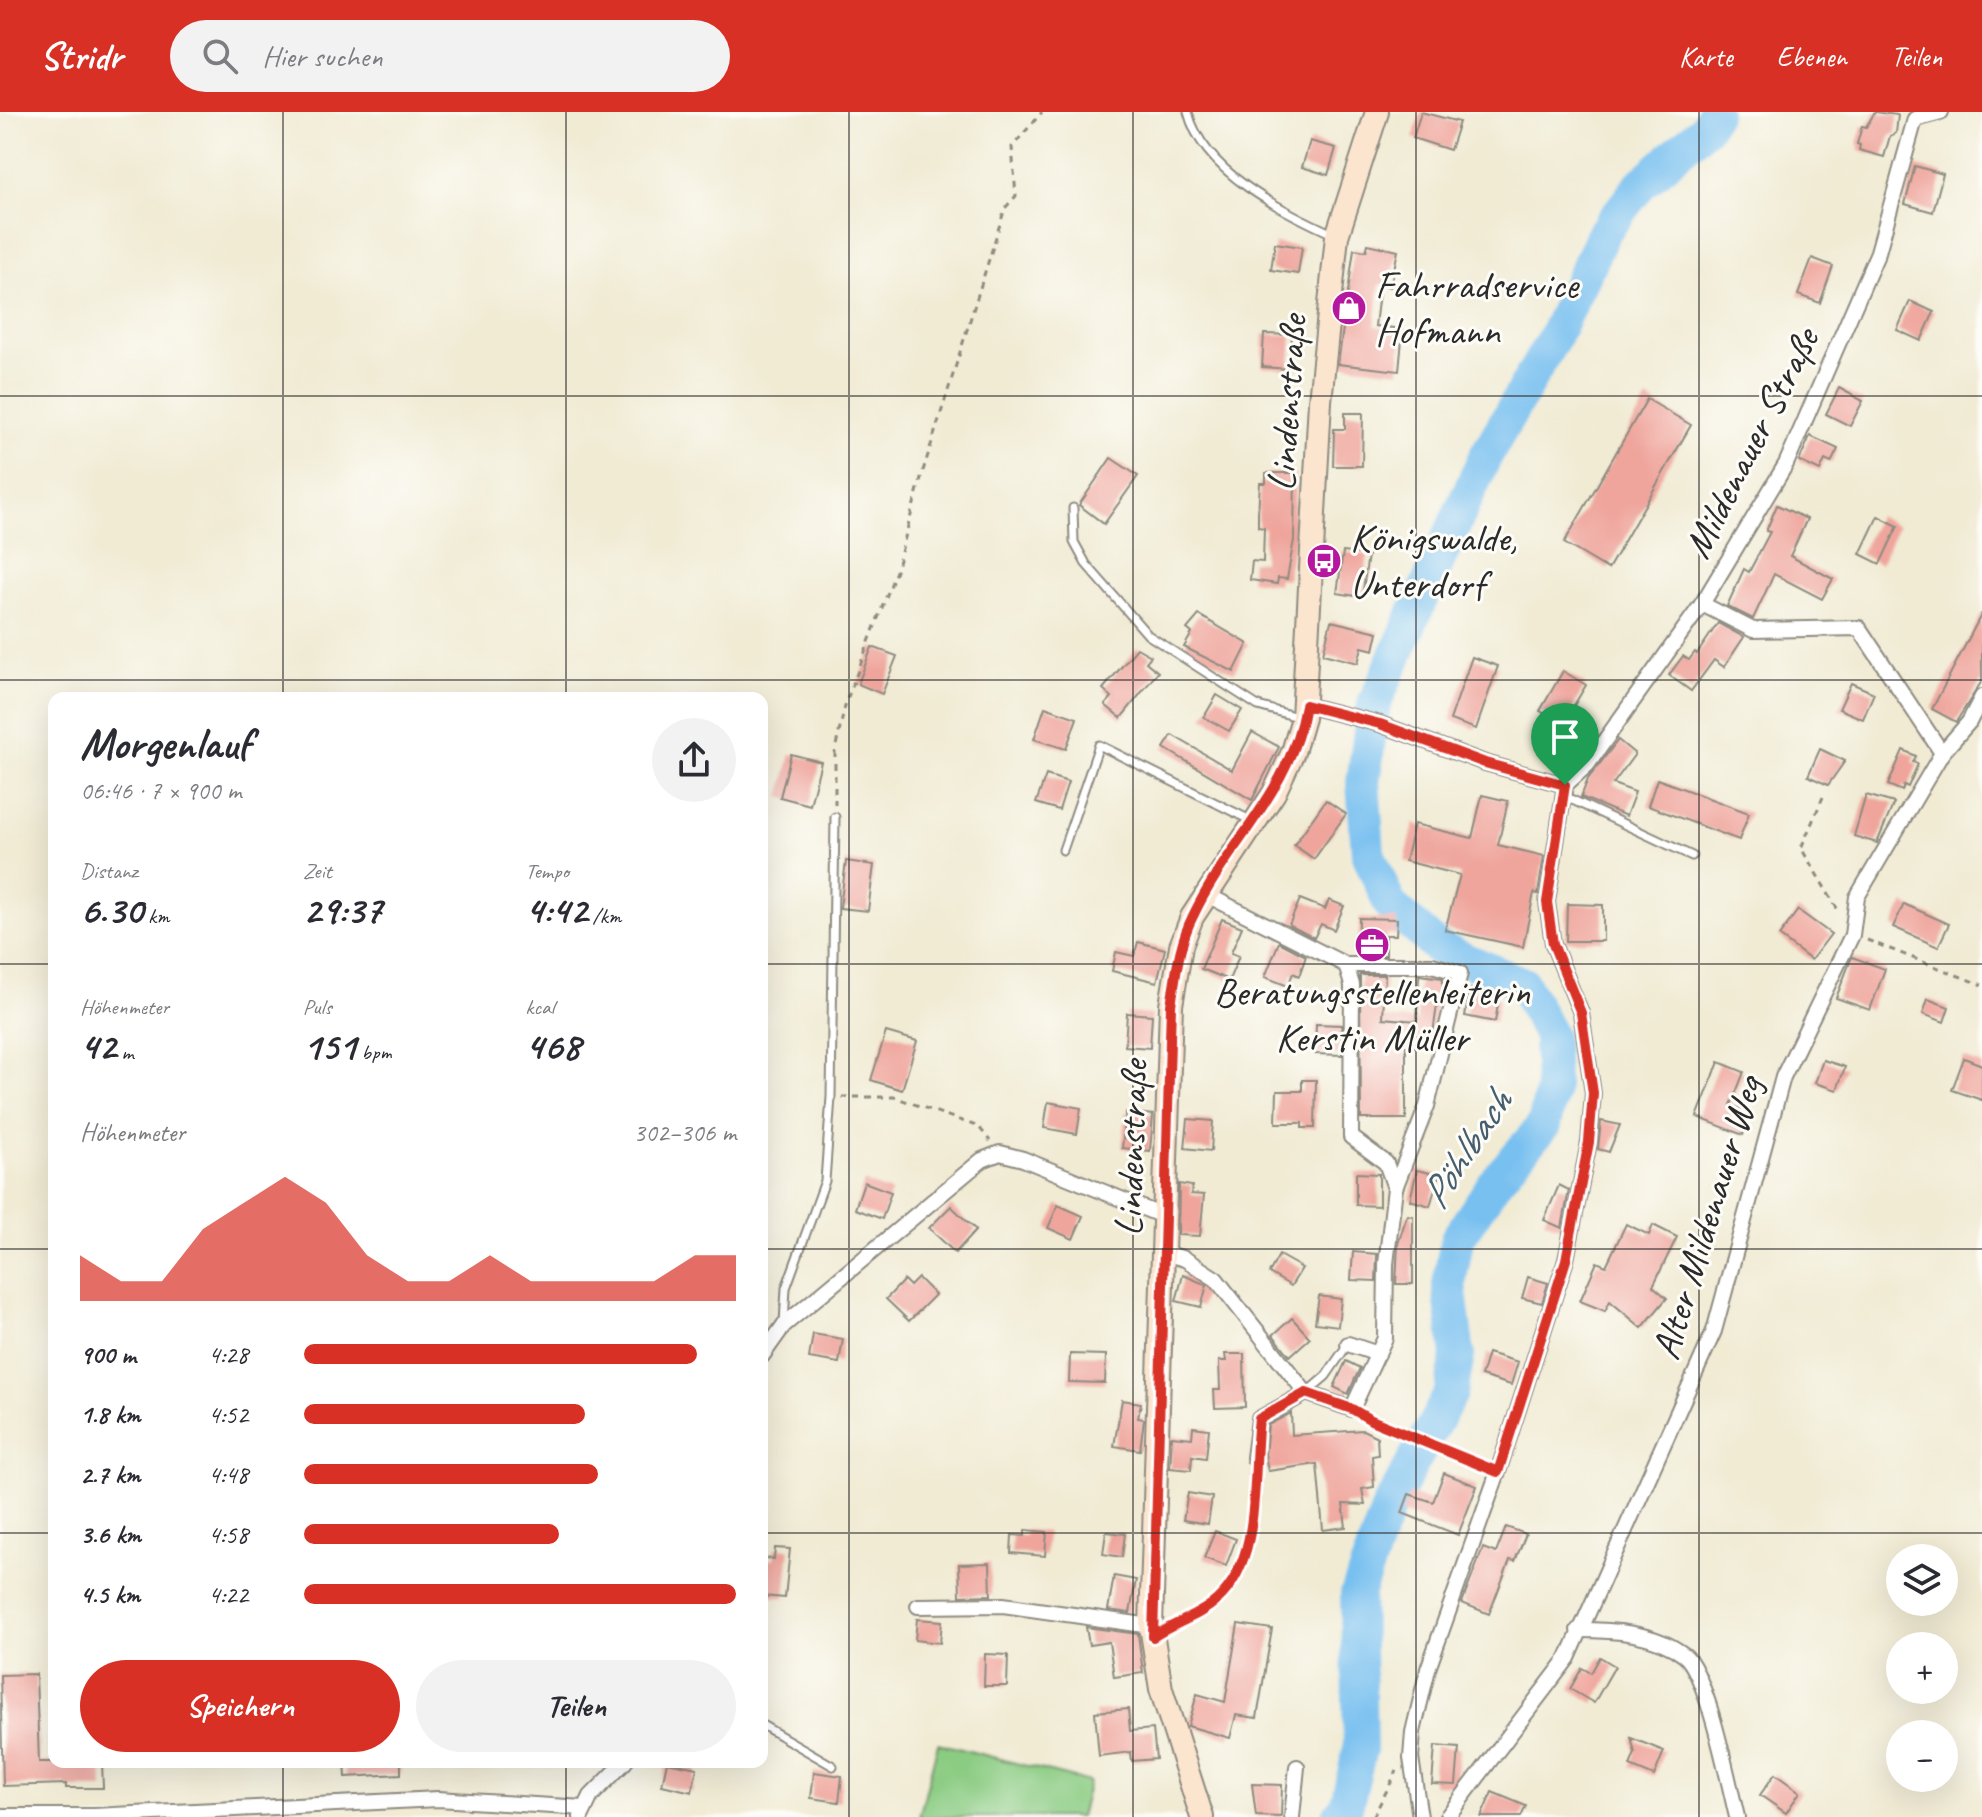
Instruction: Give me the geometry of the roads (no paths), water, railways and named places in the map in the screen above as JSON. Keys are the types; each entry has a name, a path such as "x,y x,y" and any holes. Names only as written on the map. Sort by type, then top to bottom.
{"main road":[{"name":"Lindenstraße","path":"1202,1817 1161,1689 1152,1632 1171,1005 1181,946 1205,894 1274,793 1293,752 1304,712 1320,401 1337,236 1377,112"}],"street":[{"name":"Mildenauer Straße","path":"1564,790 1588,764 1702,604 1786,464 1878,252 1911,115 1941,112"},
{"path":"1702,604 1753,630 1859,628 1942,753"},
{"name":"Alter Mildenauer Weg","path":"1447,1817 1568,1658 1714,1331 1783,1077 1852,935 1857,897 1942,753 1969,722 1982,697"},
{"path":"1304,712 1380,724 1564,790 1547,902 1553,944 1581,1013 1593,1093 1589,1142 1566,1260 1498,1472 1428,1669 1413,1732 1411,1758 1420,1817"},
{"path":"1164,1253 1185,1259 1216,1279 1306,1393 1352,1409 1385,1338 1386,1264 1395,1188 1427,1106 1460,973 1432,965 1346,965 1205,894"},
{"path":"1346,965 1352,985 1351,1137 1386,1163 1395,1188"},
{"path":"768,1348 784,1325 982,1160 1000,1153 1023,1159 1165,1217"},
{"path":"1348,1344 1378,1354"},
{"path":"1254,1458 1259,1419 1306,1393"},
{"path":"918,1606 1003,1605 1152,1632"},
{"path":"1578,1630 1617,1630 1658,1642 1685,1655 1700,1676 1737,1817"},
{"path":"1292,1817 1297,1767"},
{"path":"0,1816 94,1816 438,1799 582,1813 591,1796 619,1768"}],"lane":[{"path":"1188,112 1193,134 1216,162 1286,213 1337,236"},
{"path":"1073,508 1074,542 1086,564 1148,635 1258,706 1304,712"},
{"path":"1063,850 1099,745 1254,822"},
{"path":"1564,790 1692,856"},
{"path":"784,1325 786,1288 825,1181 831,1097 835,817"},
{"path":"1306,1393 1326,1376 1348,1344"},
{"path":"768,1728 833,1766"}],"waterway":[{"name":"Pöhlbach","path":"1338,1817 1346,1807 1360,1749 1357,1594 1388,1508 1451,1393 1458,1355 1449,1285 1457,1239 1497,1179 1544,1125 1552,1089 1550,1036 1523,984 1438,948 1390,905 1368,853 1363,782 1374,704 1484,459 1553,339 1604,232 1640,185 1705,128 1714,112"}],"place":[{"name":"Fahrradservice Hofmann","path":"1349,308"},
{"name":"Königswalde, Unterdorf","path":"1324,561"},
{"name":"Beratungsstellenleiterin Kerstin Müller","path":"1372,945"}]}
